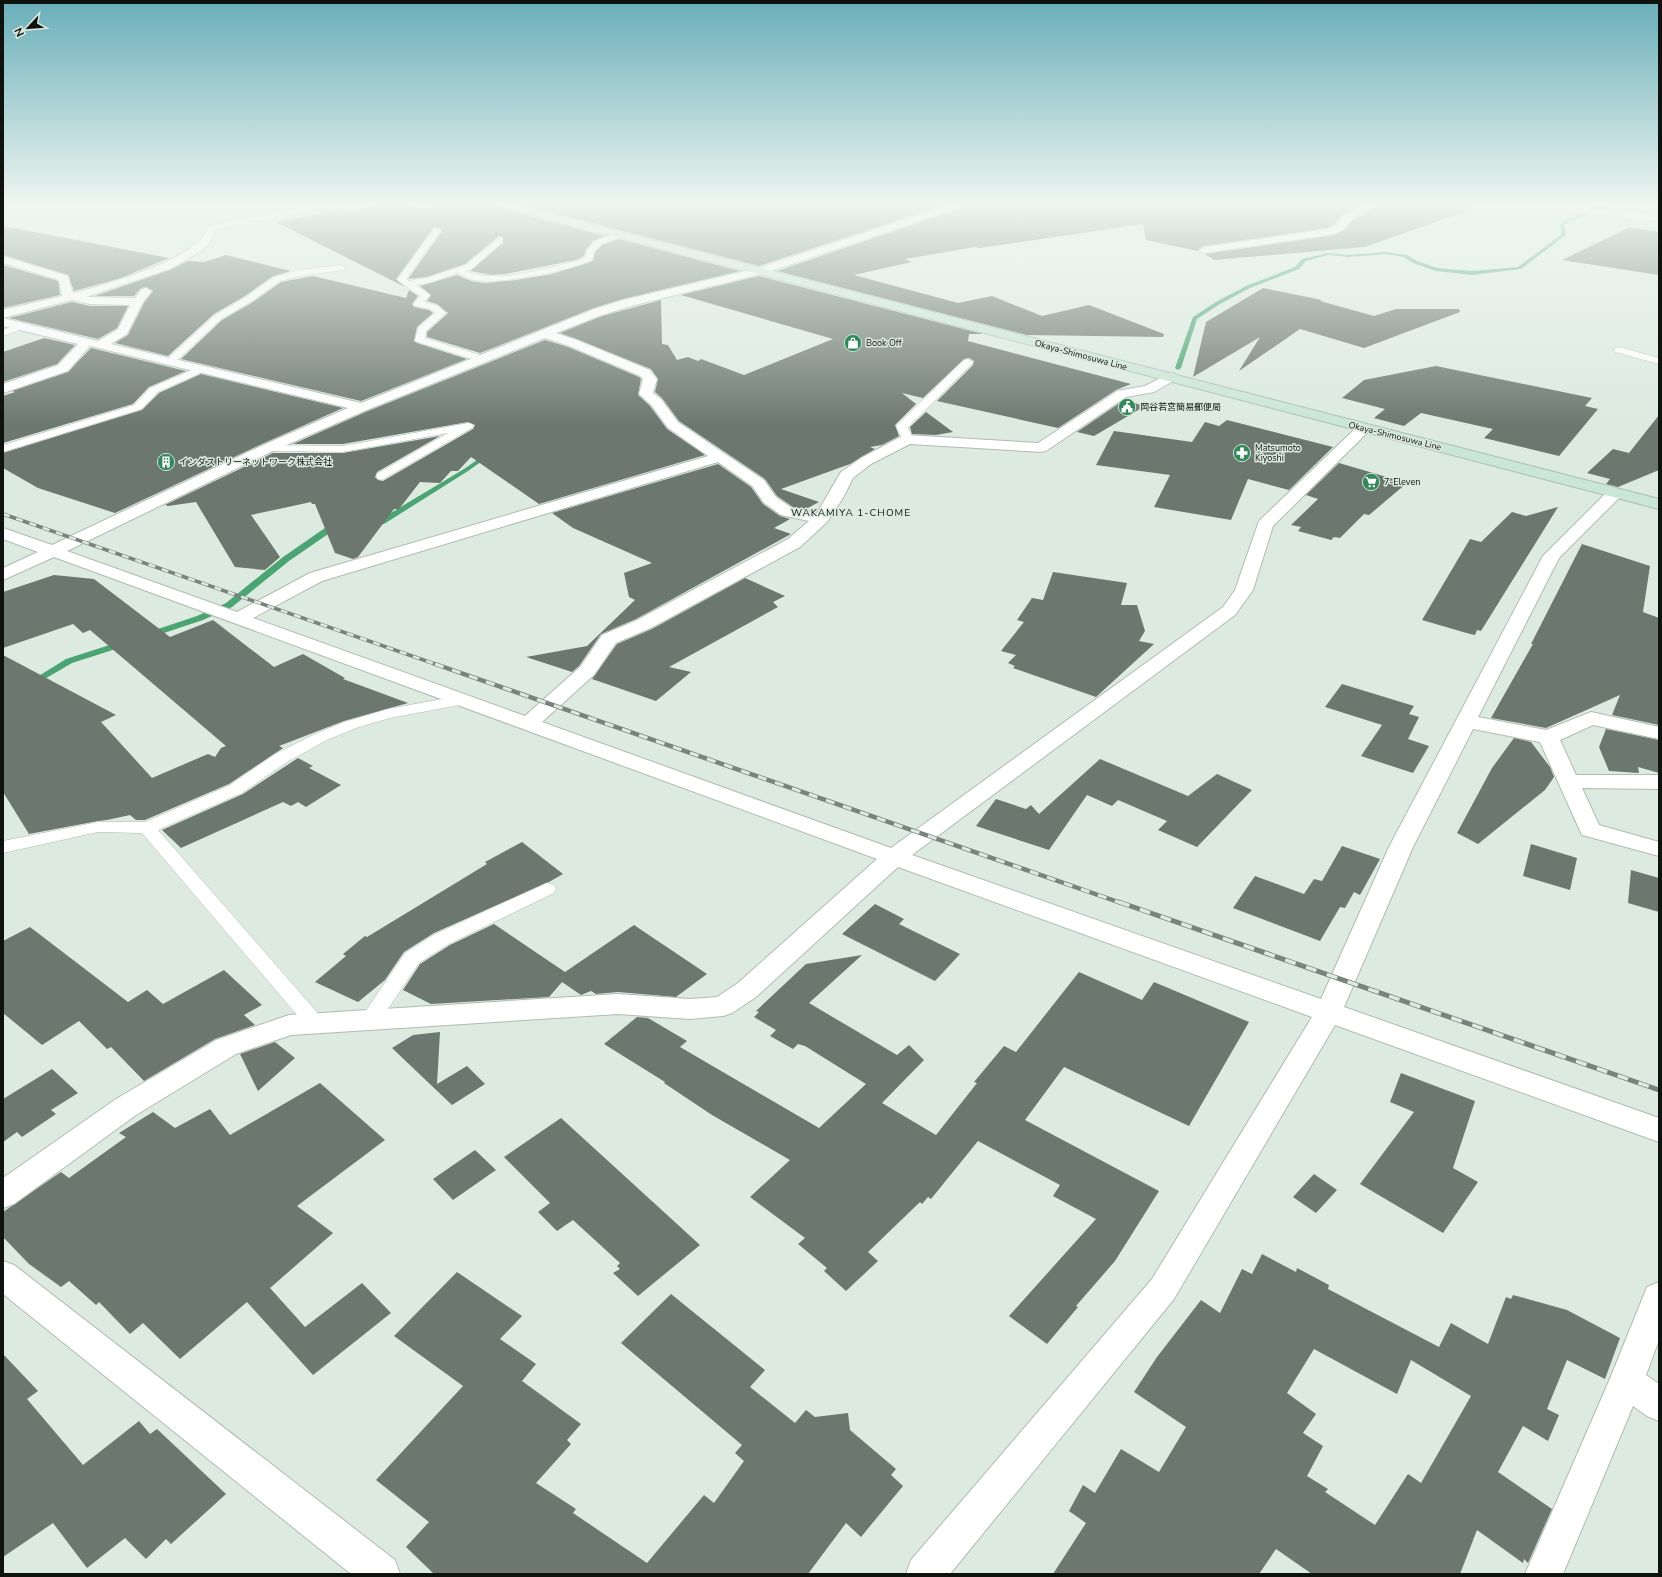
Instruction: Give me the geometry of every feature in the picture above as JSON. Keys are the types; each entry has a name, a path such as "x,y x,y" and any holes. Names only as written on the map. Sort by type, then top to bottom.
{"main road":[{"name":"Okaya-Shimosuwa Line","path":"790,279 1659,504"}],"street":[{"path":"64,279 66,293 71,297 97,301 138,301"},
{"path":"3,314 71,297 129,279"},
{"path":"101,344 123,331 138,301 156,279"},
{"path":"3,575 268,448 362,407 627,303 729,279"},
{"path":"3,322 362,407"},
{"path":"545,334 573,343 644,374 650,379 646,394 656,402 673,425 758,483 770,500 787,512 821,519"},
{"path":"3,389 63,368 87,342"},
{"path":"529,723 587,671 609,639 644,624 794,543 821,519 835,498 846,475 907,439 1041,448 1122,394 1149,389 1170,378"},
{"path":"3,1195 126,1107 226,1047 289,1025 618,1004 690,1009 723,1006 747,990 894,857 1229,611 1244,590 1265,524 1364,428"},
{"path":"237,619 316,577 719,456"},
{"path":"925,1574 1162,1289 1329,1012 1401,847 1465,721 1552,556 1616,493"},
{"path":"3,533 894,857 1659,1130"},
{"path":"1465,721 1548,737 1592,718 1659,733"},
{"path":"1548,737 1590,830 1659,849"},
{"path":"1568,781 1659,782"},
{"path":"3,1275 381,1574"},
{"path":"1544,1574 1626,1381 1659,1297"},
{"path":"1626,1381 1659,1404"}],"lane":[{"path":"169,362 218,317 249,299 278,279"},
{"path":"402,279 401,280 424,295 418,304 433,307 441,313 421,330 420,340 482,359"},
{"path":"408,284 433,279"},
{"path":"492,279 506,279"},
{"path":"3,333 22,326"},
{"path":"1618,350 1659,361"},
{"path":"907,439 902,426 968,362"},
{"path":"3,449 138,407 154,390 201,369"},
{"path":"268,448 323,450 343,449 468,426 382,476"},
{"path":"3,847 98,827 147,828 236,789 281,758 321,737 350,725 388,714 464,700"},
{"path":"147,828 315,1023"},
{"path":"370,1020 412,958 442,939 547,890"}],"building":[{"path":"3,279 50,279 58,281 60,295 3,308"},
{"path":"69,279 119,279 74,291"},
{"path":"145,279 269,279 245,296 214,314 168,356 115,343 128,335 144,303 153,291 146,287 141,288 134,296 95,296"},
{"path":"299,279 324,279 406,298 409,290 418,296 412,304 414,307 429,310 433,313 417,327 414,341 467,359 361,401 181,359 222,320 253,302 281,282"},
{"path":"388,279 396,279 405,287"},
{"path":"445,279 465,279 485,283 524,279 708,279 623,299 594,308 480,353 427,337 427,332 448,313 437,304 427,301 431,295 420,286"},
{"path":"748,279 769,279 983,334 969,334 968,341 1131,384 1116,390 1058,428 937,401 973,365 974,361 969,358 964,359 923,398 902,393 916,404 895,425 899,436 882,445 870,447 875,449 850,464 781,489 819,502 806,509 793,507 777,496 765,479 679,421 662,398 655,392 658,379 651,369 560,333 602,316 661,300 662,344 668,345 677,360 688,357 698,361 701,359 744,375 833,339 681,295"},
{"path":"807,279 867,279 958,303 992,296 1042,316 1089,305 1164,334 1163,337 1027,335"},
{"path":"1263,288 1322,300 1320,301 1374,316 1396,309 1459,309 1460,312 1364,348 1300,329 1239,371 1260,337 1193,377 1206,322"},
{"path":"72,302 90,306 128,306 117,328 98,339 9,318"},
{"path":"44,338 75,345 57,364 3,382 3,352"},
{"path":"545,340 568,347 639,377 641,379 638,395 650,406 667,429 705,455 539,504 471,457 458,471 451,471 440,483 420,482 399,509 394,509 358,557 353,559 335,553 315,504 312,504 311,502 251,515 280,557 265,570 235,567 196,502 168,506 165,505 273,453 343,453 440,436 377,472 375,477 378,480 383,481 473,429 475,425 468,422 343,444 293,444 368,411"},
{"path":"91,348 186,371 149,387 133,404 3,443 3,396 15,392 12,391 68,372"},
{"path":"1436,366 1592,398 1585,406 1598,409 1559,456 1484,438 1493,429 1421,413 1404,426 1374,418 1385,409 1342,398 1364,380"},
{"path":"201,374 343,408 115,513 38,488 3,468 3,453 142,410 159,393"},
{"path":"1124,400 1145,406 1094,436 1077,432"},
{"path":"926,412 953,432 936,435 912,434 910,427"},
{"path":"1659,415 1659,470 1618,487 1606,484 1610,479 1587,473 1613,449 1629,453"},
{"path":"1227,420 1333,447 1289,490 1248,479 1231,520 1154,507 1170,475 1096,465 1114,431 1192,442 1205,422 1219,426"},
{"path":"1339,463 1407,483 1369,515 1364,514 1340,538 1334,537 1331,540 1298,531 1301,527 1291,525 1318,499 1306,495"},
{"path":"718,464 751,487 763,504 780,516 790,519 774,528 791,534 636,619 601,634 579,666 572,672 526,657 587,646 635,600 629,597 624,573 652,563 573,528 552,513"},
{"path":"1558,507 1481,631 1477,630 1475,635 1422,620 1470,539 1481,542 1512,512 1526,516"},
{"path":"1582,544 1650,566 1643,612 1659,618 1659,725 1612,715 1620,695 1546,728 1491,718 1533,644 1531,644"},
{"path":"1053,572 1127,583 1121,605 1137,605 1145,631 1139,641 1154,644 1096,697 1013,668 1015,666 1008,663 1016,655 1001,651 1024,622 1017,620 1032,598 1043,600"},
{"path":"54,575 94,579 170,637 213,620 274,667 303,654 345,678 343,679 408,703 344,721 279,746 283,748 229,784 145,820 136,820 130,815 29,834 3,792 3,655 116,715 101,722 152,778 208,754 215,757 221,748 226,746 90,630 83,633 73,624 3,648 3,592"},
{"path":"745,578 785,596 773,602 778,607 669,667 691,672 656,701 592,679 617,644 652,629"},
{"path":"1342,684 1414,706 1409,714 1419,717 1408,739 1429,746 1413,773 1361,756 1382,725 1325,707"},
{"path":"1606,729 1659,740 1659,773 1638,767 1639,773 1609,771 1599,747"},
{"path":"1514,738 1531,742 1550,767 1554,777 1545,790 1478,844 1457,833 1492,768"},
{"path":"298,758 313,766 309,768 341,785 306,807 298,802 291,806 283,802 181,848 162,830 243,794"},
{"path":"1100,759 1188,796 1217,774 1252,790 1197,847 1158,830 1167,821 1118,800 1112,806 1087,795 1049,850 976,826 996,799 1026,809 1031,805 1039,814"},
{"path":"522,842 563,874 549,882 434,933 404,952 385,980 358,1002 315,982 346,956 343,954 365,936 367,937 487,864 485,862"},
{"path":"1531,844 1577,858 1570,890 1523,876"},
{"path":"1342,846 1380,859 1360,895 1354,892 1345,908 1340,907 1320,941 1233,908 1255,876 1304,894 1314,879 1322,881"},
{"path":"1631,870 1659,878 1659,912 1628,903"},
{"path":"875,904 904,919 899,924 960,954 935,981 842,934"},
{"path":"494,924 565,972 634,925 707,974 676,997 618,992 596,994 591,991 581,995 562,982 549,997 431,1004 403,990 420,964 450,945"},
{"path":"30,927 128,1002 147,990 163,1004 224,970 262,1005 244,1015 255,1025 215,1039 144,1081 111,1047 107,1049 79,1021 42,1045 3,1013 3,941"},
{"path":"862,955 809,1003 897,1055 909,1045 924,1060 882,1103 936,1135 977,1083 974,1082 1004,1046 1016,1052 1079,972 1142,1000 1154,982 1249,1022 1189,1126 1064,1067 1025,1120 1159,1191 1115,1261 1076,1306 1078,1307 1047,1344 1009,1316 1096,1219 1053,1196 1060,1185 978,1141 931,1199 928,1197 922,1204 920,1202 868,1252 878,1261 846,1291 824,1271 827,1268 798,1244 805,1238 750,1197 790,1160 712,1115 664,1083 665,1082 604,1044 637,1017 648,1018 687,1041 680,1047 819,1128 866,1084 805,1046 798,1044 793,1049 770,1036 776,1030 754,1017 759,1012 756,1011 806,964"},
{"path":"440,1032 437,1084 467,1066 485,1084 452,1105 392,1048 413,1035"},
{"path":"275,1042 295,1058 258,1091 240,1054"},
{"path":"52,1069 78,1093 51,1110 56,1114 22,1137 17,1132 3,1142 3,1099"},
{"path":"1401,1073 1475,1101 1453,1168 1478,1182 1443,1233 1360,1184 1414,1112 1390,1102"},
{"path":"320,1083 385,1140 297,1206 333,1233 270,1288 305,1327 362,1283 391,1313 313,1375 247,1302 180,1359 143,1323 130,1334 99,1302 96,1305 69,1281 61,1287 29,1264 3,1237 3,1212 61,1172 69,1178 126,1137 119,1133 153,1112 175,1128 210,1109 230,1135"},
{"path":"561,1118 700,1245 638,1296 613,1273 620,1269 617,1266 620,1263 573,1220 557,1231 538,1212 550,1203 504,1157"},
{"path":"475,1150 496,1170 453,1200 433,1179"},
{"path":"1314,1174 1337,1190 1316,1213 1293,1197"},
{"path":"1262,1254 1296,1272 1297,1268 1329,1285 1328,1289 1439,1347 1451,1323 1488,1344 1506,1297 1511,1299 1513,1295 1567,1310 1620,1338 1605,1379 1567,1360 1547,1409 1559,1415 1548,1441 1523,1426 1498,1472 1552,1509 1528,1563 1524,1559 1523,1563 1477,1530 1460,1574 1312,1574 1276,1549 1259,1574 1053,1574 1086,1523 1069,1511 1083,1485 1095,1493 1121,1449 1159,1472 1186,1427 1134,1392 1157,1357 1201,1300 1220,1313 1242,1269 1252,1274","holes":["1314,1349 1397,1394 1411,1360 1471,1396 1421,1483 1408,1474 1375,1525 1325,1492 1328,1489 1307,1476 1323,1446 1303,1433 1316,1414 1287,1393"]},
{"path":"457,1272 522,1316 500,1339 536,1364 522,1381 581,1424 567,1440 571,1444 536,1483 576,1509 573,1513 647,1563 704,1495 714,1503 744,1461 735,1453 742,1445 621,1343 671,1294 765,1370 750,1387 795,1423 806,1410 815,1417 848,1413 850,1430 896,1469 891,1475 903,1486 861,1537 846,1523 808,1574 434,1574 406,1547 429,1522 376,1480 463,1386 394,1336"},
{"path":"3,1354 38,1391 27,1399 83,1465 139,1421 150,1434 157,1429 226,1494 171,1544 166,1539 146,1559 125,1538 87,1568 53,1523 3,1557"}],"waterway":[{"path":"1178,368 1195,318 1218,303 1248,287 1270,279"},
{"path":"375,523 381,522 466,470 489,454"},
{"path":"149,635 200,618 229,605 286,559 328,530 339,527"},
{"path":"33,682 69,661 122,644"}],"railway":[{"path":"3,514 438,665"},
{"path":"435,664 1121,903"},
{"path":"1119,902 1659,1090"}],"place":[{"name":"Book Off","path":"853,343"},
{"name":"岡谷若宮簡易郵便局","path":"1127,407"},
{"name":"Matsumoto Kiyoshi","path":"1242,453"},
{"name":"インダストリーネットワーク株式会社","path":"166,462"},
{"name":"7-Eleven","path":"1371,482"}],"district":[{"name":"WAKAMIYA 1-CHOME","path":"851,513"}]}
